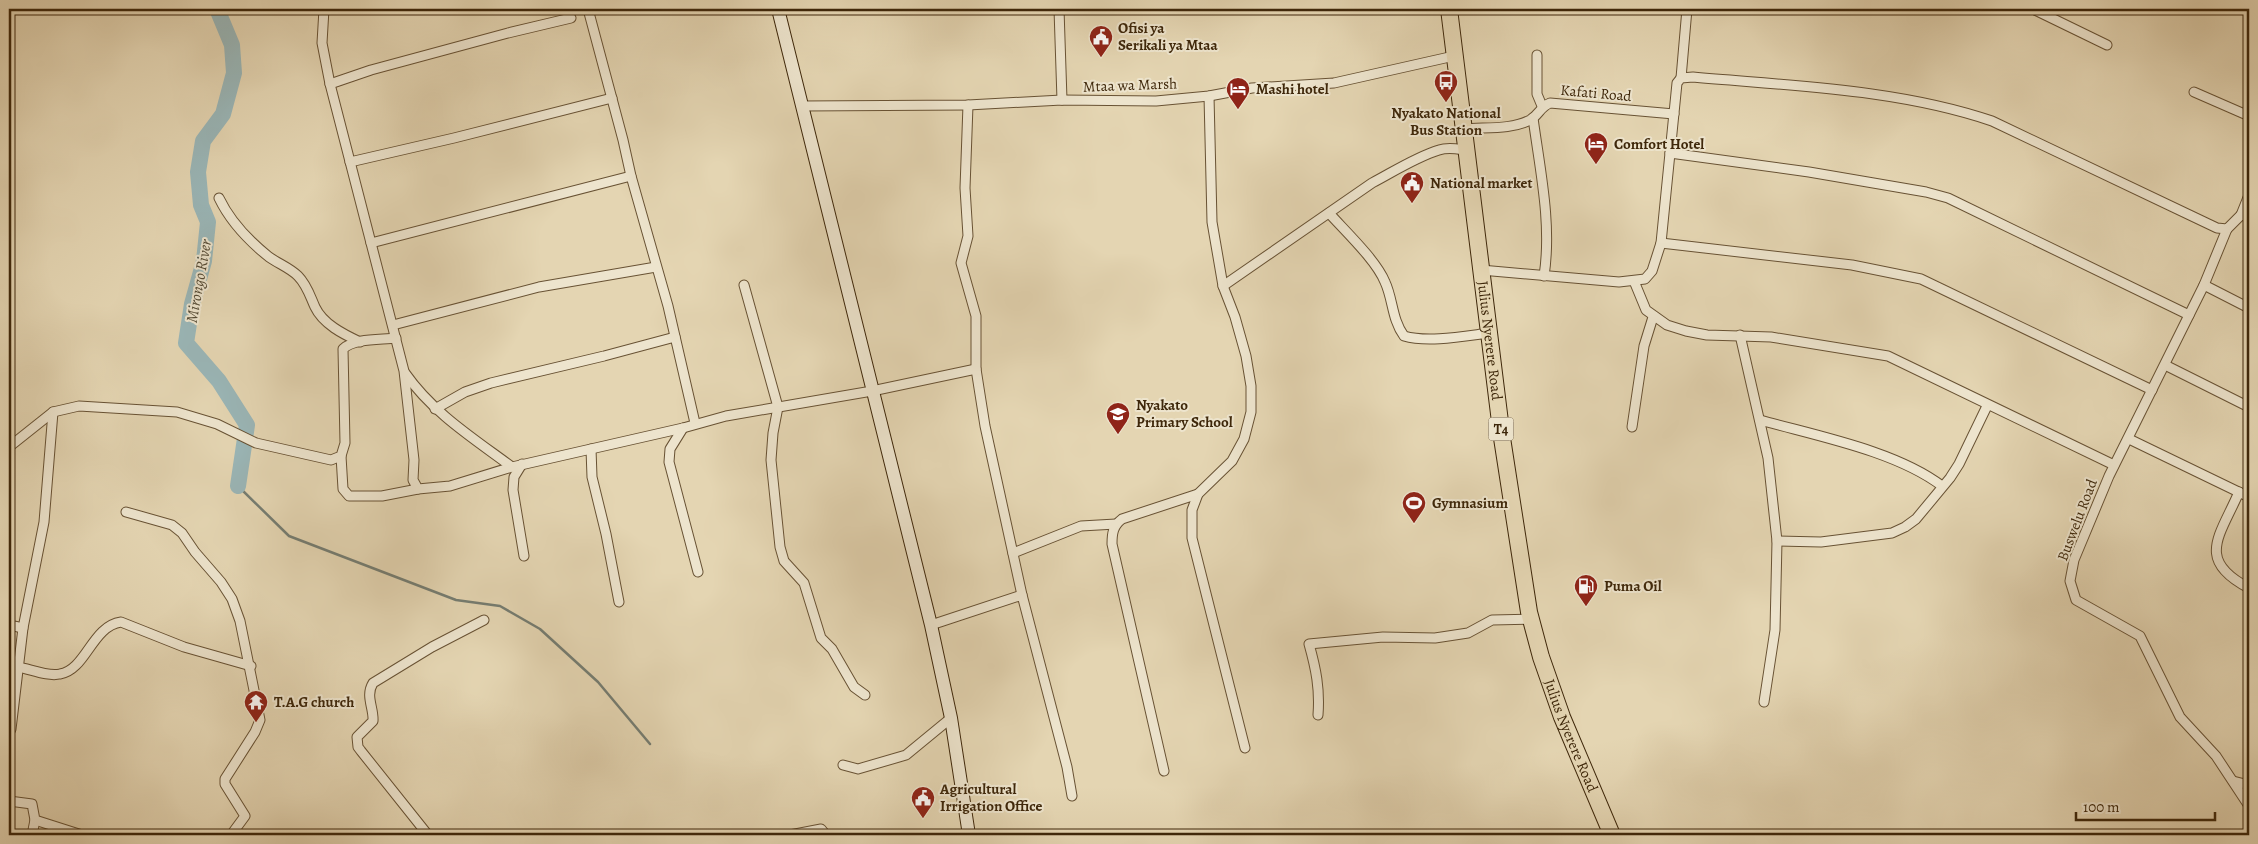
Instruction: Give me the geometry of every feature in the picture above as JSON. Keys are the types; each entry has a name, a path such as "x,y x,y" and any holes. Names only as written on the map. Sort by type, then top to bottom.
{"highway":[{"name":"Julius Nyerere Road","path":"1449,9 1514,525 1531,619 1562,718 1612,835"}],"street":[{"path":"324,9 322,43 330,84 404,371 412,432 413,480 418,489"},
{"path":"588,9 675,337 695,423"},
{"path":"778,9 931,624 951,718 970,835"},
{"path":"1060,9 1062,100"},
{"path":"1481,270 1620,282 1644,279 1652,271 1661,243 1677,83 1681,78 1688,9"},
{"path":"2033,9 2107,45"},
{"path":"330,84 371,70 571,18"},
{"path":"1537,55 1538,94 1542,106"},
{"name":"Mtaa wa Marsh","path":"802,106 968,105 1062,100 1156,101 1209,96 1252,88 1334,83 1454,56"},
{"path":"1681,78 1693,77 1818,88 1928,102 1958,109 1992,121 2217,228 2227,229 2245,216 2249,195"},
{"path":"2194,92 2249,116"},
{"path":"1209,96 1210,199 1223,286 1235,317 1246,356 1251,386 1251,412 1244,439 1232,461 1198,494 1192,510 1192,538 1244,748"},
{"path":"350,162 612,98"},
{"name":"Kafati Road","path":"1533,118 1542,106 1562,102 1674,114"},
{"path":"968,105 965,188 968,236 960,263 976,316 976,369 985,426 1022,594 1065,758 1072,796"},
{"path":"1464,129 1516,125 1533,118 1547,229 1548,250 1544,276"},
{"path":"1223,286 1372,183 1438,150 1451,148 1466,150"},
{"path":"1670,153 1809,172 1926,192 1948,198 2189,315"},
{"path":"371,243 631,176"},
{"path":"220,198 234,223 269,256 298,276 308,289 315,307 324,320 335,329 360,342"},
{"path":"1329,213 1376,267 1385,281 1397,322 1404,336 1412,338 1440,338 1489,333"},
{"name":"Buswelu Road","path":"2227,229 2204,285 2129,439 2114,465 2074,560 2070,581 2076,600 2140,636 2180,718 2216,756 2249,806"},
{"path":"1661,243 1852,265 1921,278 2152,390"},
{"path":"393,325 539,287 656,267"},
{"path":"1634,281 1646,310 1667,325 1707,335 1771,337 1888,356 1988,406 2114,465"},
{"path":"2204,285 2249,308"},
{"path":"744,286 778,407 772,433 772,460 780,547 784,561 804,583 821,638 832,650 854,687 865,694"},
{"path":"1632,426 1644,346 1653,316"},
{"path":"1740,335 1768,458 1777,541 1775,630 1764,702"},
{"path":"435,409 465,392 491,383 675,337"},
{"path":"396,338 360,342 346,346 342,354 345,443 341,456 343,489 349,496 382,496 418,489 450,486 512,466 683,428 695,423 872,391 976,369"},
{"path":"2165,364 2249,406"},
{"path":"404,371 418,392 435,409 512,466"},
{"path":"9,447 52,412 79,406 113,409 151,409 182,413 217,424 256,443 331,460 341,456"},
{"path":"1777,541 1821,542 1892,533 1905,527 1916,519 1960,464 1988,406"},
{"path":"9,733 11,703 23,628 44,522 52,412"},
{"path":"1760,420 1873,452 1925,473 1942,486"},
{"path":"683,428 670,449 669,462 698,572"},
{"path":"2129,439 2249,497"},
{"path":"591,449 592,477 606,534 619,602"},
{"path":"522,464 514,477 514,490 524,556"},
{"path":"2239,492 2215,547 2217,560 2221,568 2233,580 2249,588"},
{"path":"1164,771 1112,544 1112,533 1116,524 1122,519 1198,494"},
{"path":"126,512 172,525 182,533 195,552 221,582 232,599 240,621 251,666 260,720 255,732 225,779 225,784 245,816 231,835"},
{"path":"1013,553 1081,526 1116,524"},
{"path":"931,624 1022,594"},
{"path":"1318,715 1318,673 1309,644 1383,637 1435,638 1468,634 1492,620 1516,621 1531,619"},
{"path":"428,835 358,747 357,737 373,721 370,690 373,683 484,620"},
{"path":"18,667 58,675 66,672 74,666 105,628 121,622 184,647 251,666"},
{"path":"9,625 23,628"},
{"path":"843,765 858,769 906,755 951,718"},
{"path":"2233,781 2249,785"},
{"path":"9,801 32,804 35,820 32,835"},
{"path":"35,820 82,835"},
{"path":"790,835 821,829 826,835"}],"waterway":[{"name":"Mirongo River","path":"217,9 232,45 234,73 223,114 203,141 198,172 201,205 208,222 204,261 192,304 186,343 219,381 247,425 238,486"},
{"path":"238,486 289,536 456,600 500,606 540,629 598,682 650,744"}],"place":[{"name":"Ofisi ya Serikali ya Mtaa","path":"1101,58"},
{"name":"Nyakato National Bus Station","path":"1446,103"},
{"name":"Mashi hotel","path":"1238,110"},
{"name":"Comfort Hotel","path":"1596,165"},
{"name":"National market","path":"1412,204"},
{"name":"Nyakato Primary School","path":"1118,435"},
{"name":"Gymnasium","path":"1414,524"},
{"name":"Puma Oil","path":"1586,607"},
{"name":"T.A.G church","path":"256,723"},
{"name":"Agricultural Irrigation Office","path":"923,819"}]}
